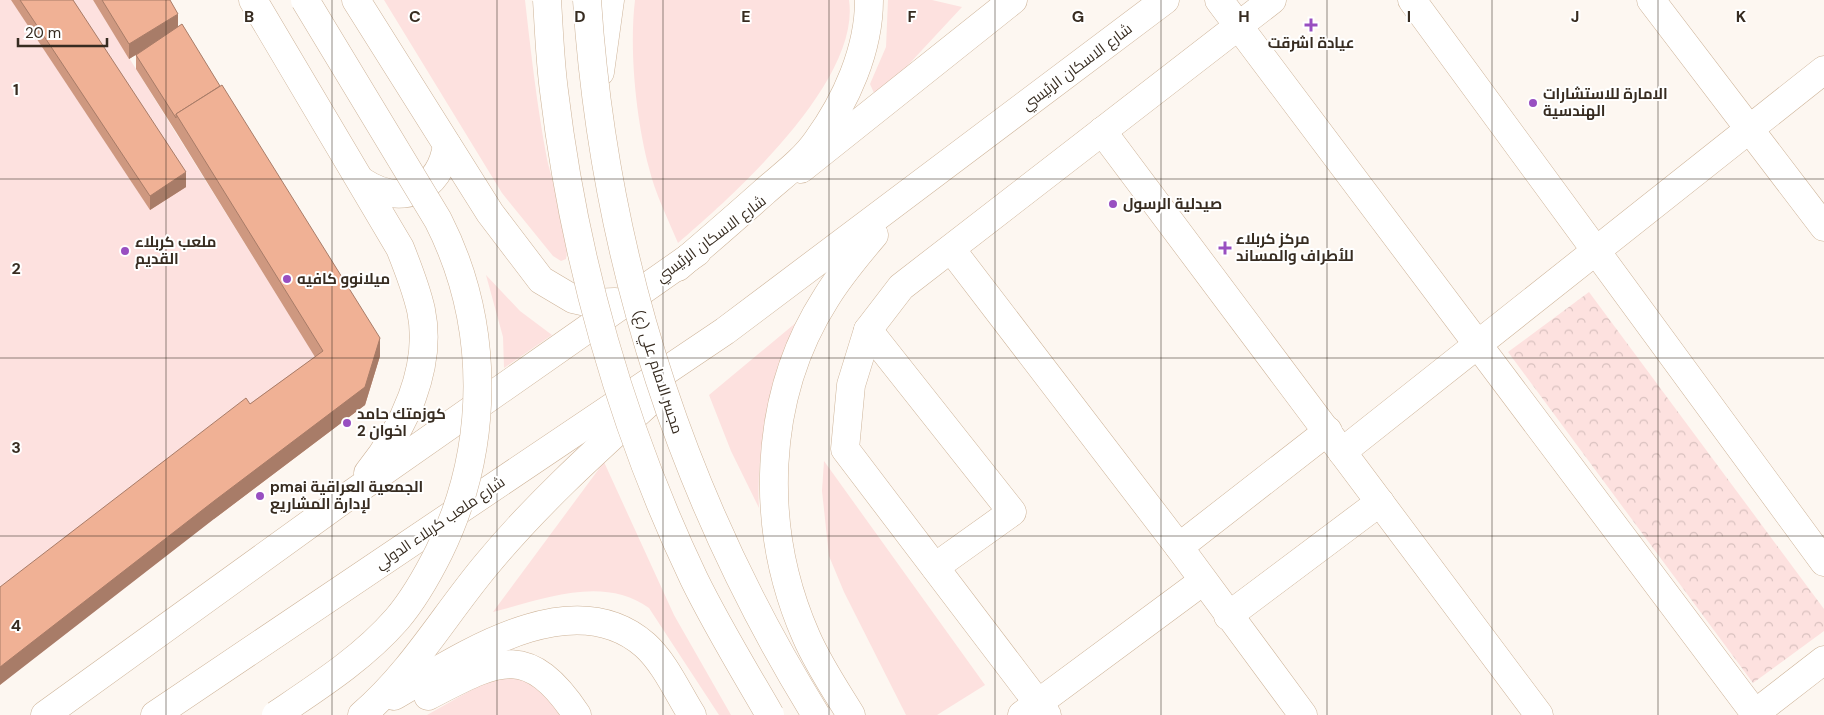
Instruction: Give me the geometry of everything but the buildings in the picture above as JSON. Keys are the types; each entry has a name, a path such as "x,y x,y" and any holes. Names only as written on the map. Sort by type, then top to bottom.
{"main road":[{"path":"45,715 347,497 388,448 399,427 420,370 423,341 421,311 413,280 400,248 363,182 253,0"},
{"path":"276,715 332,677 358,656 397,619 416,594 447,536 460,501 474,444 478,396 473,328 458,265 450,243 305,0"},
{"path":"356,0 490,214 541,280 556,291 582,301 609,304 626,300"},
{"path":"547,0 554,91 570,186 592,294 613,369 649,473 679,546 712,614 770,715"},
{"name":"مجسر الامام علي (ع)","path":"587,0 598,101 620,239 640,318 660,385 688,462 726,548 752,601 816,715"},
{"path":"598,101 610,0"},
{"path":"678,267 795,164 816,142 834,114 853,76 869,22 869,0"},
{"name":"شارع الاسكان الرئيسي","path":"347,497 626,300 678,267 1013,0"},
{"name":"شارع الاسكان الرئيسي","path":"725,332 1165,0"},
{"path":"1219,0 1755,714 1824,660"},
{"path":"1203,580 1036,711 935,567 845,449 851,385 868,330 901,287 1272,0"},
{"path":"1412,0 1596,250 1820,547"},
{"path":"1651,0 1824,227"},
{"path":"1179,547 1478,344 1824,70"},
{"path":"1102,131 1540,715"},
{"path":"363,182 386,194 398,195 423,188 440,170 447,145"},
{"path":"851,715 806,637 792,602 782,565 776,528 773,490 775,451 780,414 790,377 805,337 825,299 850,263 910,194"},
{"path":"951,250 1179,547 1302,715"},
{"path":"868,330 1012,512 935,567"},
{"path":"372,714 513,533 550,494 725,332"},
{"name":"شارع ملعب كربلاء الدولي","path":"155,715 725,332"},
{"path":"1228,616 1380,502"},
{"path":"372,714 470,651 510,634 542,624 576,621 608,624 628,633 646,646 692,715"},
{"path":"372,714 481,669 506,663 522,664 541,673 566,698 578,715"}],"green space":[{"name":"ملعب كربلاء القديم","path":"0,0 93,0 323,369 282,466 0,685"},
{"path":"384,0 525,0 543,139 564,222 567,248 566,259 561,261 553,256 502,193"},
{"path":"635,0 849,0 847,32 835,65 815,100 789,134 760,166 678,243 652,177 640,128 633,62"},
{"path":"888,0 932,0 962,7 883,92 874,93 870,84 886,47"},
{"path":"486,275 520,311 552,335 504,368 503,337"},
{"path":"1589,292 1824,609 1824,631 1753,683 1508,352"},
{"path":"798,321 774,389 768,413 760,460 759,508 731,451 709,395"},
{"path":"824,461 985,685 937,715 906,715 844,592 829,556 822,491"},
{"path":"604,462 674,615 731,715 719,715 649,608 631,598 593,591 573,593 553,596 493,612"},
{"path":"510,674 541,685 561,715 427,715 498,675"}],"place":[{"name":"عيادة اشرقت","path":"1311,25"},
{"name":"الامارة للاستشارات الهندسية","path":"1533,103"},
{"name":"صيدلية الرسول","path":"1113,204"},
{"name":"مركز كربلاء للأطراف والمساند","path":"1225,248"},
{"name":"ملعب كربلاء القديم","path":"125,251"},
{"name":"ميلانوو كافيه","path":"287,279"},
{"name":"كوزمتك حامد اخوان 2","path":"347,423"},
{"name":"pmai الجمعية العراقية لإدارة المشاريع","path":"260,496"}]}
